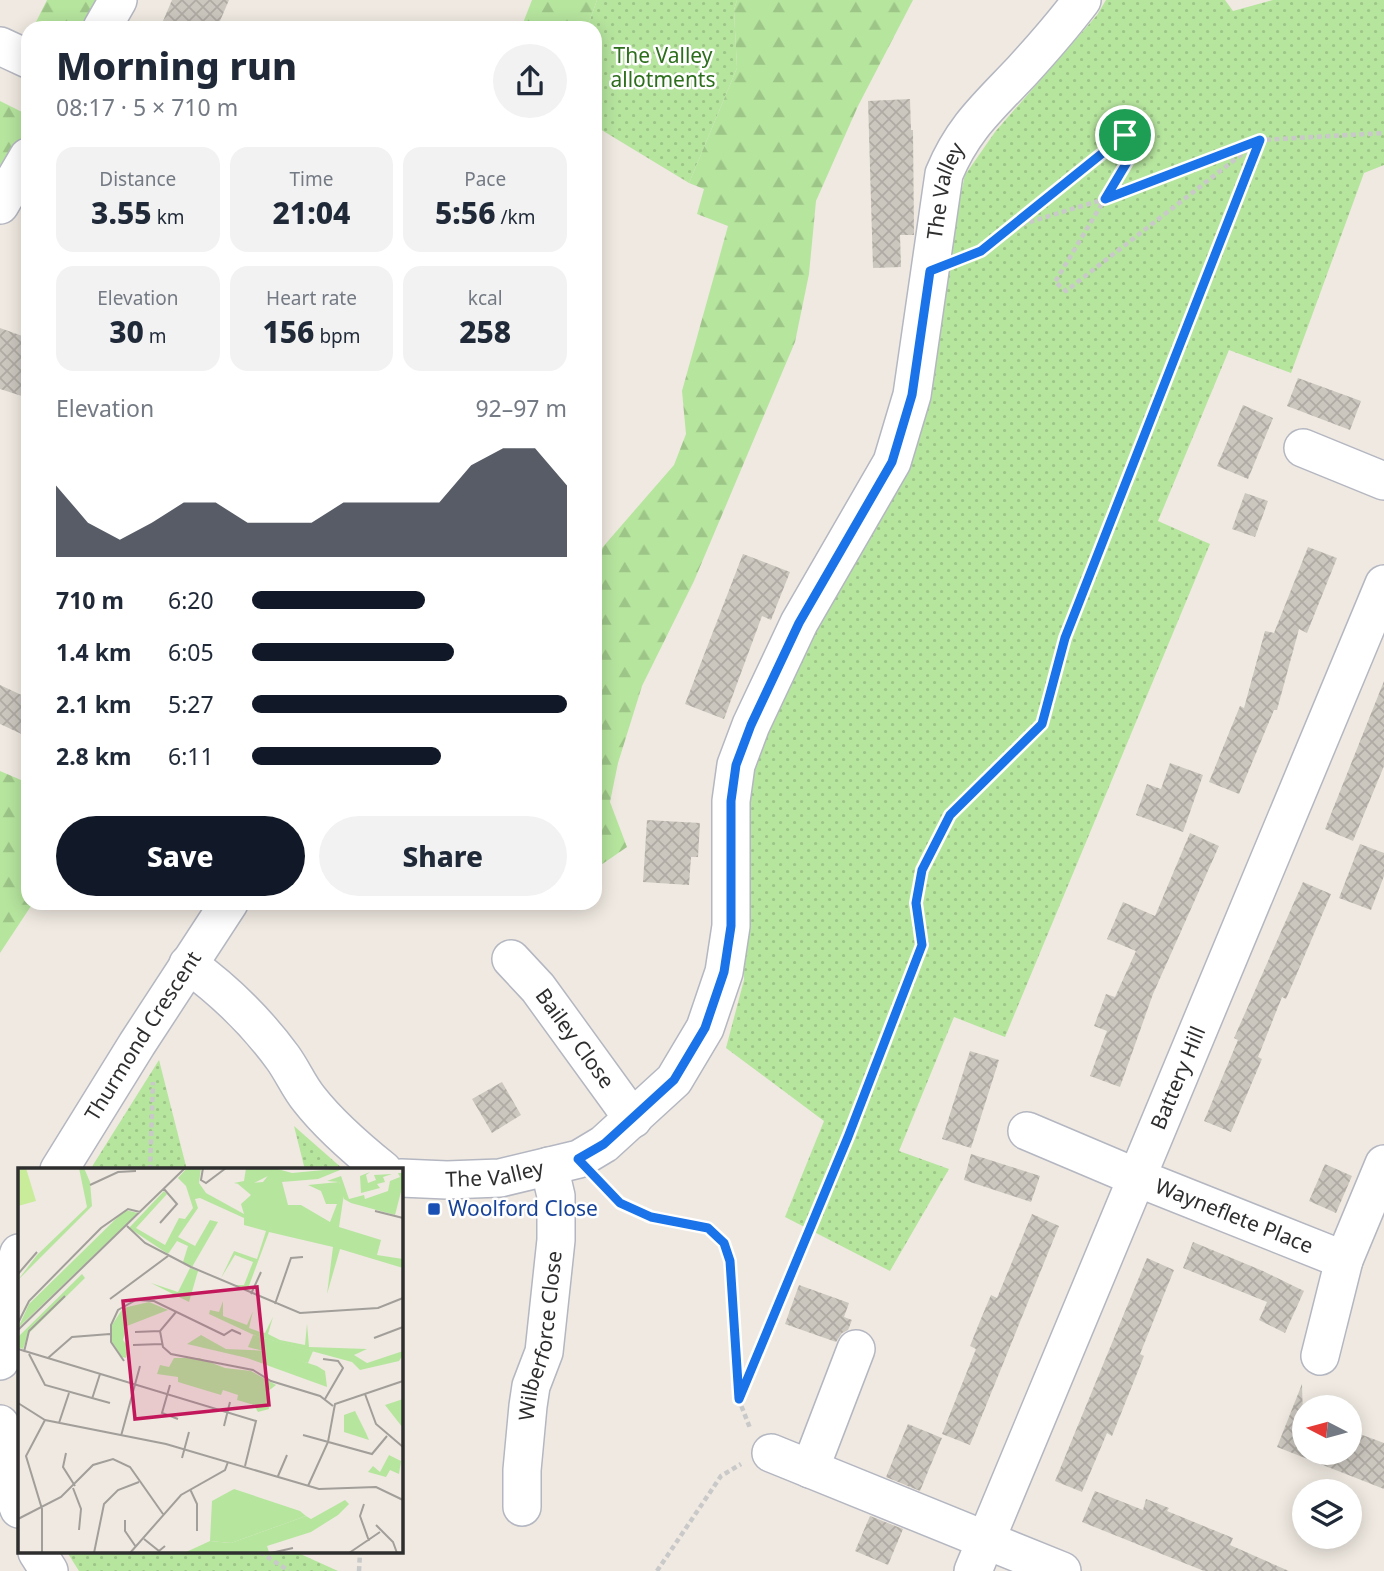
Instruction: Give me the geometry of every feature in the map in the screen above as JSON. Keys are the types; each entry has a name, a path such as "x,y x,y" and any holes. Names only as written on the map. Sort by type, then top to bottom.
{"street":[{"path":"106,21 118,0"},
{"name":"The Valley","path":"402,1178 500,1178 563,1163 604,1144 674,1080 705,1028 724,972 731,926 731,801 736,765 751,725 799,623 892,462 912,395 944,174 955,148 974,121 1058,32 1082,0"},
{"path":"0,46 21,56"},
{"path":"0,205 21,168"},
{"path":"1303,448 1384,481"},
{"name":"Battery Hill","path":"979,1555 1384,584"},
{"name":"Thurmond Crescent","path":"60,1168 224,910"},
{"name":"Bailey Close","path":"511,959 538,988 633,1119"},
{"path":"188,964 221,988 257,1025 315,1107 381,1168"},
{"name":"Wayneflete Place","path":"1027,1130 1138,1178 1344,1260"},
{"name":"Wilberforce Close","path":"522,1507 522,1469 528,1406 531,1386 544,1352 556,1240 556,1196 563,1163"},
{"path":"1320,1356 1344,1260 1384,1164"},
{"path":"0,1361 9,1295 18,1256"},
{"path":"810,1469 856,1349"},
{"path":"0,1424 18,1506"},
{"path":"771,1453 810,1469 979,1555 1062,1571"},
{"path":"38,1554 48,1571"}],"path":[{"path":"1009,229 1105,199 1260,140 1384,133"},
{"path":"930,271 981,251 1125,135 1139,142 1055,282 1066,291 1260,140"},
{"path":"739,1399 848,1137 922,945 916,903 922,870 950,815 1042,724 1065,638 1260,140"},
{"path":"137,1044 153,1068 150,1168"},
{"path":"563,1163 620,1203 651,1217 708,1228 724,1243 730,1261 739,1399 755,1438 771,1453 747,1461 721,1476 657,1571"},
{"path":"263,1554 289,1571"}],"green space":[{"path":"47,0 103,0 91,21 36,21"},
{"path":"532,0 597,0 590,21 524,21"},
{"name":"The Valley allotments","path":"597,0 737,0 734,10 737,68 689,183 602,130 602,21 590,21"},
{"path":"737,0 913,0 858,106 816,201 809,274 795,342 694,581 642,686 618,763 610,802 627,847 602,864 602,548 674,465 686,434 682,391 728,226 697,214 704,189 689,183 737,68 734,10"},
{"path":"1106,0 1225,0 1233,11 1273,0 1384,0 1384,165 1364,173 1291,373 1229,350 1158,521 1210,544 1005,1037 954,1017 899,1151 949,1169 890,1271 785,1217 824,1121 726,1048 744,980 745,842 753,760 829,598 948,251 965,175 995,132 1097,15"},
{"path":"0,101 21,112 21,144 0,179"},
{"path":"0,771 21,780 21,910 28,910 0,953"},
{"path":"159,1060 186,1168 92,1168"},
{"path":"294,1126 342,1168 304,1168"},
{"path":"68,1554 300,1554 338,1571 79,1571"}],"building":[{"path":"172,0 229,0 220,21 163,21"},
{"path":"910,99 914,235 900,235 901,267 873,268 868,101"},
{"path":"0,328 21,336 21,396 0,389"},
{"path":"1298,378 1361,401 1350,430 1287,406"},
{"path":"1243,405 1273,418 1248,479 1217,466"},
{"path":"1245,493 1268,501 1255,537 1232,529"},
{"path":"1308,547 1337,558 1307,633 1299,629 1277,710 1274,710 1239,794 1209,782 1240,706 1244,708 1265,631 1274,633"},
{"path":"743,554 790,572 771,620 762,616 724,719 685,704"},
{"path":"1384,681 1384,766 1353,841 1325,829"},
{"path":"0,685 21,695 21,734 0,724"},
{"path":"1170,763 1203,775 1183,832 1136,815 1147,784 1161,789"},
{"path":"647,820 700,823 698,857 691,857 689,885 643,882"},
{"path":"1190,833 1219,846 1153,994 1120,1087 1090,1076 1107,1031 1094,1026 1106,994 1115,997 1136,951 1107,939 1123,902 1155,916"},
{"path":"1360,844 1384,853 1384,876 1371,910 1339,898"},
{"path":"1303,882 1331,894 1286,999 1282,997 1258,1057 1262,1059 1231,1132 1204,1121 1238,1040 1234,1038"},
{"path":"970,1051 999,1060 971,1148 942,1139"},
{"path":"502,1082 521,1115 492,1133 472,1099"},
{"path":"971,1154 1040,1176 1031,1202 964,1180"},
{"path":"1325,1164 1352,1176 1336,1213 1309,1201"},
{"path":"1032,1214 1059,1226 970,1445 942,1434 976,1349 970,1346 980,1321 991,1295 997,1298"},
{"path":"1193,1242 1304,1291 1285,1333 1259,1320 1267,1302 1183,1268"},
{"path":"1147,1258 1174,1270 1140,1354 1144,1356 1112,1436 1107,1433 1082,1492 1055,1481"},
{"path":"799,1285 849,1303 844,1317 852,1320 848,1330 842,1333 836,1342 785,1324"},
{"path":"1292,1409 1292,1453 1277,1447"},
{"path":"908,1424 942,1438 920,1491 886,1477"},
{"path":"1362,1435 1384,1443 1384,1489 1323,1465 1362,1465"},
{"path":"1095,1491 1143,1510 1146,1499 1169,1508 1167,1511 1233,1538 1230,1545 1289,1571 1204,1571 1082,1522"},
{"path":"870,1516 903,1529 888,1565 855,1551"}],"place":[{"name":"Woolford Close","path":"434,1209"}],"route":[{"path":"1125,135 1139,142 1105,199 1260,140 1065,638 1042,724 950,815 922,870 916,903 922,945 848,1137 739,1399 730,1261 724,1243 708,1228 651,1217 620,1203 578,1159 604,1144 674,1080 705,1028 724,972 731,926 729,851 736,765 751,725 799,623 892,462 912,395 930,271 981,251 1125,135"}]}
